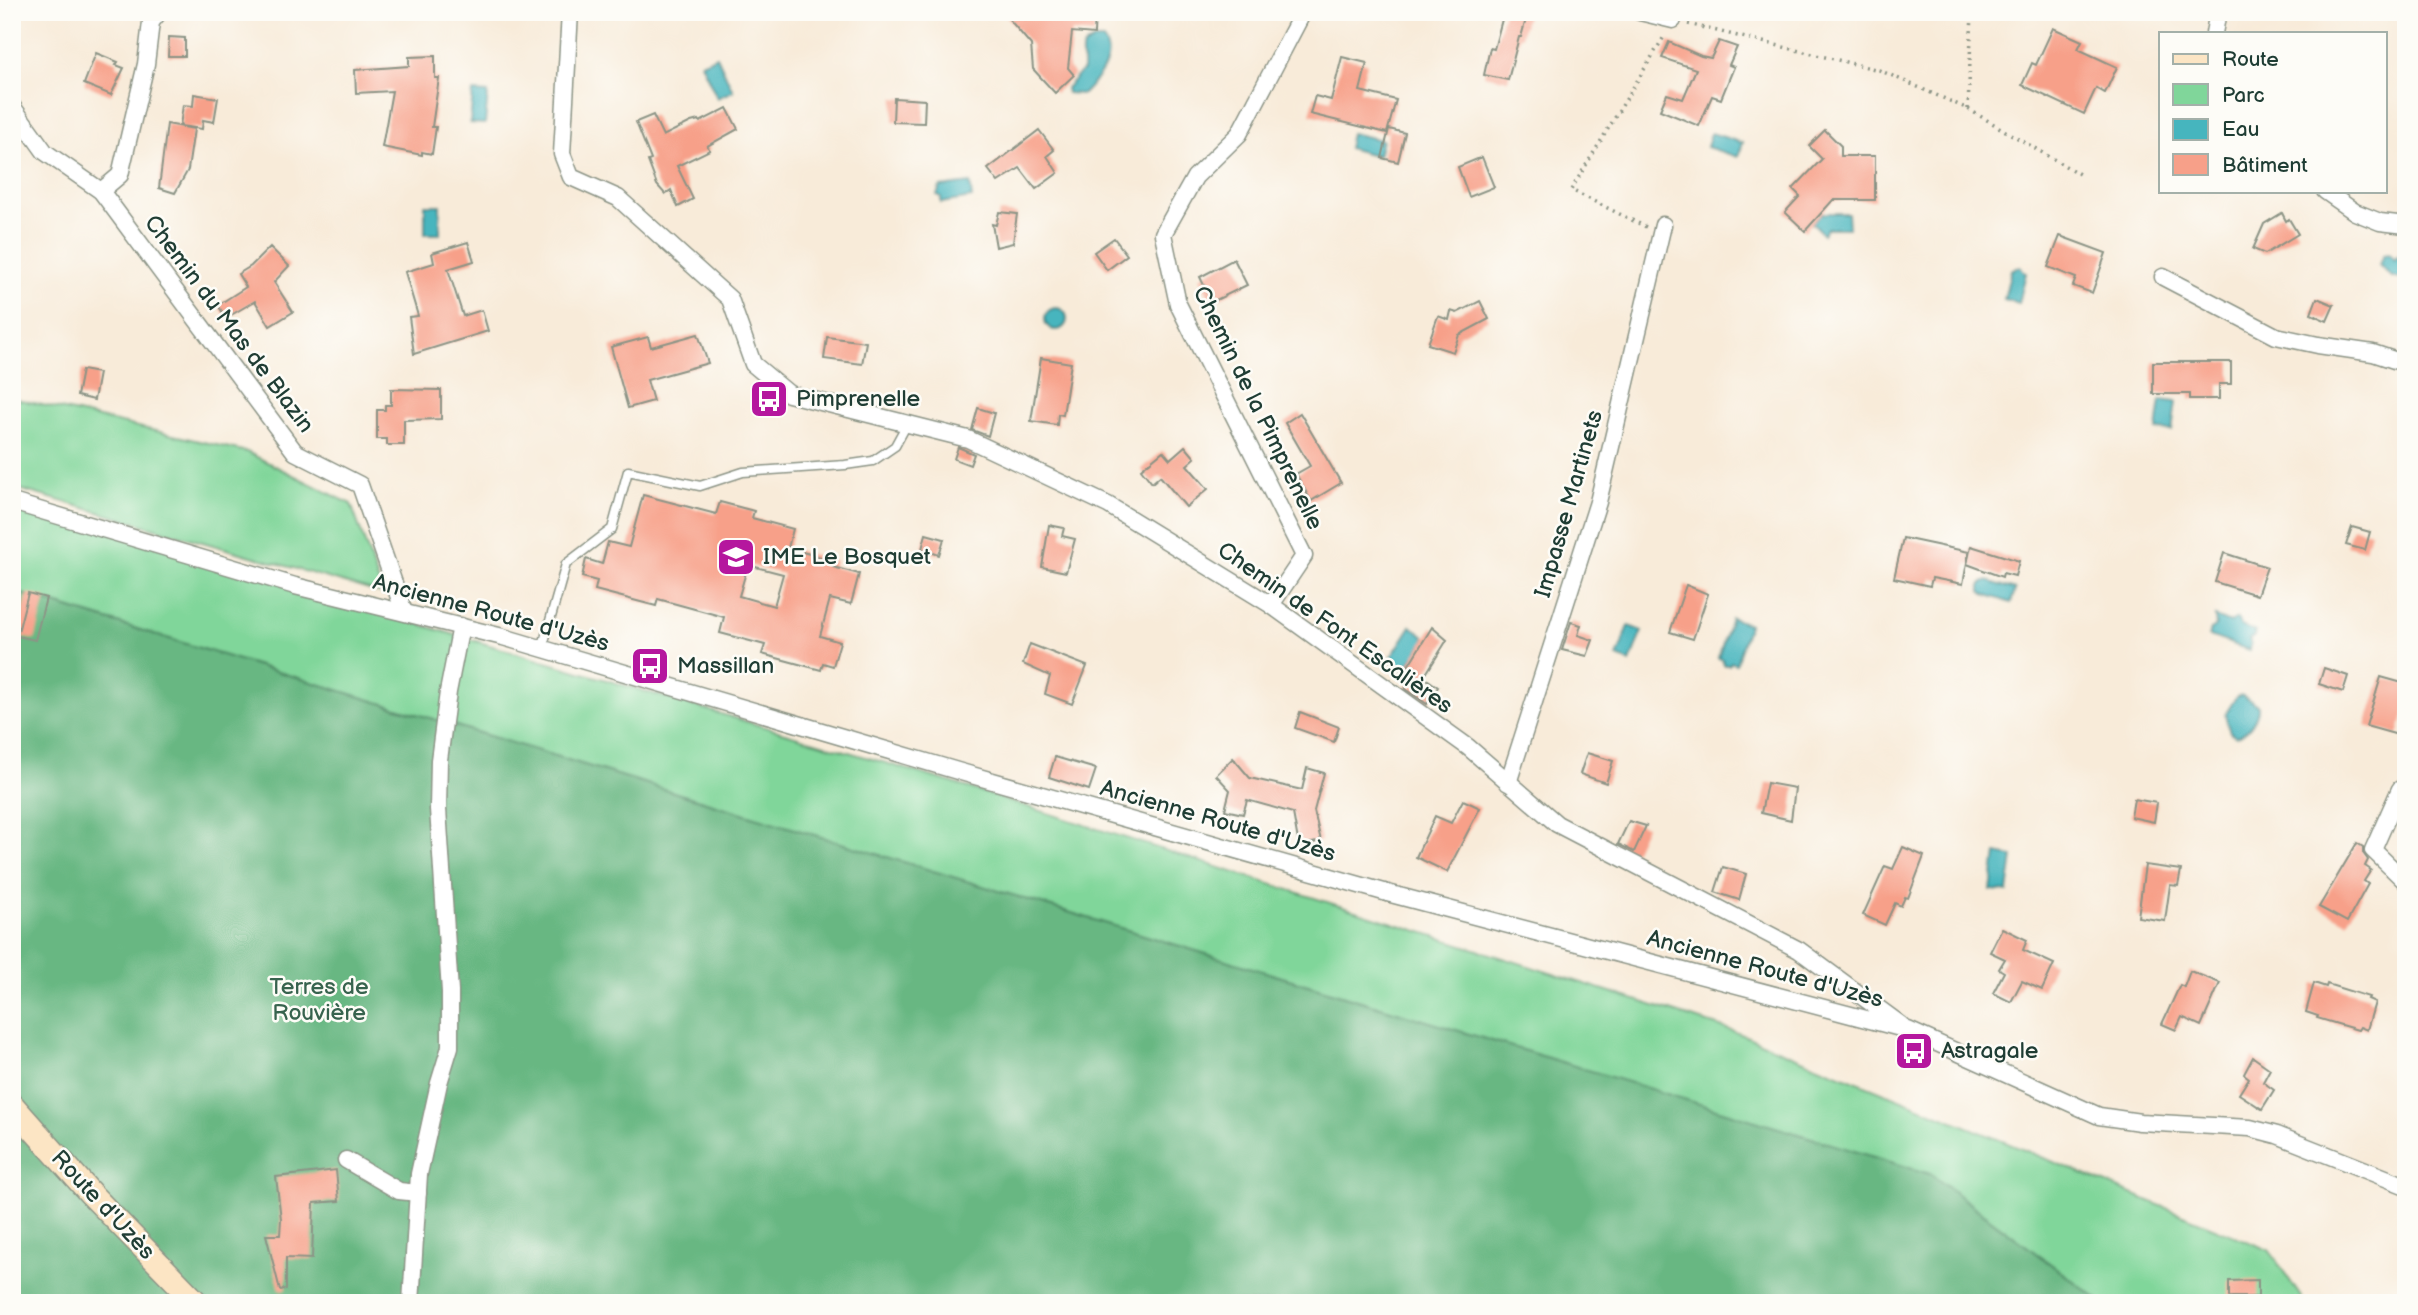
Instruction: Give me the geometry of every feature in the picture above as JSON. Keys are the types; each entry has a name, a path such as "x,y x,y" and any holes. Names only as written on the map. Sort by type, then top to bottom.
{"main road":[{"name":"Route d'Uzès","path":"12,1105 91,1194 197,1303"}],"street":[{"path":"101,191 120,175 146,64 151,23 159,12"},
{"name":"Chemin de Font Escalières","path":"570,12 562,154 571,177 618,198 730,299 753,364 789,394 968,439 1108,505 1271,605 1468,747 1557,824 1799,950 1908,1030"},
{"name":"Chemin de la Pimprenelle","path":"1271,605 1304,556 1178,304 1163,234 1195,177 1239,134 1303,12"},
{"path":"1640,12 1674,20"},
{"path":"2214,32 2218,12"},
{"name":"Chemin du Mas de Blazin","path":"12,106 45,152 101,191 295,452 360,485 404,612"},
{"path":"2326,192 2355,212 2380,222 2406,225"},
{"name":"Impasse Martinets","path":"1508,783 1598,502 1662,230"},
{"path":"2163,278 2276,336 2373,353 2406,364"},
{"name":"Ancienne Route d'Uzès","path":"12,502 295,586 461,626 542,649 974,776 1352,883 1908,1030 2099,1116 2140,1122 2250,1128 2406,1186"},
{"path":"411,1303 419,1174 439,1083 450,1047 450,992 438,809 439,760 448,692 461,626"},
{"path":"2400,789 2373,850 2406,882"},
{"path":"346,1160 399,1191 418,1193"}],"lane":[{"path":"542,649 566,564 612,529 628,471 700,486 743,471 873,461 895,446 907,424"}],"path":[{"path":"1968,109 1972,12"},
{"path":"1662,230 1570,190 1674,20 1878,70 1968,109 2079,174"}],"green space":[{"path":"12,398 247,452 351,504 383,594 12,487"},
{"path":"12,503 953,783 1733,1031 2269,1250 2305,1303 2103,1303 1929,1174 12,591"},
{"name":"Terres de Rouvière","path":"12,591 1930,1174 2103,1303 12,1303"}],"water":[{"path":"1094,40 1103,40 1107,47 1108,54 1103,69 1083,94 1067,93 1066,88 1083,70 1082,50"},
{"path":"717,56 733,91 717,98 701,63"},
{"path":"473,92 488,93 485,124 470,123"},
{"path":"1351,133 1382,140 1378,156 1348,148"},
{"path":"1711,133 1743,143 1738,157 1707,147"},
{"path":"970,183 972,198 941,203 941,197 937,195 940,187"},
{"path":"425,205 440,205 440,234 425,234"},
{"path":"1822,213 1848,213 1849,228 1827,228 1823,234 1812,223"},
{"path":"2390,254 2395,260 2397,256 2404,259 2406,276 2403,279 2392,277 2379,265 2383,255"},
{"path":"2017,267 2026,273 2019,303 2004,299 2011,270"},
{"path":"1052,308 1060,308 1067,315 1067,323 1060,330 1052,330 1045,323 1045,315"},
{"path":"2161,400 2176,402 2172,431 2157,430"},
{"path":"1988,581 2015,590 2011,603 1984,594 1981,584"},
{"path":"2215,617 2230,623 2237,619 2241,626 2256,632 2254,637 2249,639 2249,650 2209,636 2211,630 2216,627"},
{"path":"1731,618 1749,624 1736,664 1731,662 1724,665 1722,659 1718,658"},
{"path":"1411,626 1426,638 1405,671 1390,659"},
{"path":"1629,626 1642,631 1630,662 1617,657"},
{"path":"2241,695 2258,705 2258,709 2248,728 2236,736 2230,732 2225,715 2236,697"},
{"path":"1996,854 2013,857 2008,892 1991,890"}],"building":[{"path":"1003,12 1095,12 1094,34 1072,32 1068,68 1074,75 1055,93 1033,69 1031,45"},
{"path":"1504,12 1528,12 1508,80 1484,75 1490,48 1494,49"},
{"path":"2053,28 2082,41 2078,49 2117,67 2105,93 2096,88 2084,114 2022,85 2032,63 2036,65"},
{"path":"169,37 185,38 185,56 168,56"},
{"path":"1719,41 1737,47 1729,65 1734,67 1721,99 1712,96 1699,126 1660,110 1667,94 1683,99 1696,69 1662,58 1669,42 1711,58"},
{"path":"96,53 118,62 116,65 124,68 111,95 84,84"},
{"path":"435,56 435,78 439,78 432,127 436,127 432,154 422,152 422,155 382,147 392,91 356,93 355,70 409,66 409,57"},
{"path":"1342,57 1367,63 1360,91 1396,100 1387,133 1310,114 1315,96 1331,100"},
{"path":"194,94 218,98 214,122 203,120 202,129 180,126 183,105 193,106"},
{"path":"894,98 925,100 924,123 893,122"},
{"path":"727,108 738,129 707,146 710,150 677,166 693,199 678,207 671,190 665,194 657,185 648,161 651,160 636,122 653,115 663,136"},
{"path":"167,124 194,129 188,170 175,193 159,188"},
{"path":"1389,129 1405,133 1398,162 1382,158"},
{"path":"1039,130 1054,150 1047,156 1058,173 1036,189 1020,168 998,182 988,169"},
{"path":"1825,130 1841,146 1841,156 1875,156 1875,200 1833,200 1805,231 1785,212 1800,196 1793,189 1822,159 1809,146"},
{"path":"1482,157 1494,187 1469,197 1458,167"},
{"path":"999,212 1017,214 1013,243 996,247 992,224 996,225"},
{"path":"2282,213 2298,234 2265,254 2253,249 2264,224"},
{"path":"2060,236 2106,253 2092,293 2073,286 2076,278 2048,267"},
{"path":"1114,238 1127,255 1107,270 1094,252"},
{"path":"468,242 474,261 448,269 463,316 482,310 488,331 414,354 409,317 418,316 405,272 434,263 432,253"},
{"path":"270,247 289,266 274,282 293,312 270,326 255,301 226,318 218,305 246,287 238,274 251,266"},
{"path":"1234,259 1247,285 1212,302 1200,277"},
{"path":"2317,298 2334,305 2327,321 2311,314"},
{"path":"1480,301 1489,319 1459,335 1453,352 1428,344 1438,316 1449,320 1451,311 1457,313"},
{"path":"698,334 708,363 647,380 653,401 628,408 611,347 648,337 651,347"},
{"path":"827,337 866,342 862,364 824,359"},
{"path":"1041,358 1071,363 1063,415 1058,414 1057,425 1031,421"},
{"path":"2153,362 2231,362 2231,384 2219,384 2219,399 2190,399 2190,394 2153,394"},
{"path":"82,370 99,373 94,400 77,396"},
{"path":"391,389 441,390 441,419 404,420 404,445 387,445 387,439 377,439 377,410 385,410 385,405 391,405"},
{"path":"978,408 994,413 988,436 972,430"},
{"path":"1300,413 1341,483 1311,501 1296,474 1310,466 1285,423"},
{"path":"1185,446 1195,458 1187,465 1208,489 1186,507 1160,476 1152,483 1141,469 1163,451 1170,459"},
{"path":"958,447 974,454 970,465 954,459"},
{"path":"643,495 716,514 720,502 754,511 752,518 793,529 788,548 835,561 833,567 859,574 851,604 830,599 820,636 840,642 833,666 823,663 821,670 762,654 765,645 720,633 724,617 658,599 656,606 595,590 597,581 582,577 586,559 602,564 608,542 629,547","holes":["748,565 783,574 774,606 739,596"]},
{"path":"1049,525 1064,528 1062,536 1075,539 1066,572 1042,567"},
{"path":"2352,527 2370,532 2365,550 2346,545"},
{"path":"926,534 944,539 939,555 922,549"},
{"path":"1903,538 1969,552 1963,584 1932,578 1930,586 1894,578"},
{"path":"1971,546 2019,561 2015,576 2003,573 2002,577 1967,564"},
{"path":"2224,553 2267,567 2257,595 2215,582"},
{"path":"1686,585 1708,594 1693,639 1670,632"},
{"path":"28,593 46,598 35,640 17,636"},
{"path":"1571,622 1581,625 1578,635 1593,640 1587,656 1562,650"},
{"path":"1432,627 1447,640 1424,677 1438,687 1427,704 1405,689 1412,677 1405,671"},
{"path":"1030,644 1087,666 1072,704 1045,694 1050,676 1023,664"},
{"path":"2324,668 2348,676 2343,692 2319,684"},
{"path":"2381,677 2406,684 2406,709 2398,735 2366,726"},
{"path":"1300,712 1339,727 1334,742 1295,728"},
{"path":"1587,753 1613,761 1606,783 1580,774"},
{"path":"1055,757 1096,769 1089,790 1049,777"},
{"path":"1233,758 1250,778 1302,790 1307,768 1324,773 1314,811 1321,841 1299,846 1293,813 1247,800 1243,814 1225,810 1230,790 1216,775"},
{"path":"1767,783 1795,788 1791,820 1761,813"},
{"path":"2134,799 2157,803 2154,822 2131,817"},
{"path":"1463,800 1480,808 1447,872 1416,857 1435,816 1451,823"},
{"path":"1629,821 1646,826 1634,852 1618,844"},
{"path":"2357,843 2363,847 2363,853 2368,860 2365,866 2371,870 2364,881 2368,884 2347,922 2319,907"},
{"path":"1903,847 1924,856 1908,898 1905,897 1901,906 1895,903 1885,925 1863,915 1885,866 1893,869"},
{"path":"2145,865 2181,870 2178,886 2170,885 2165,921 2138,917"},
{"path":"1723,867 1746,874 1739,900 1715,892"},
{"path":"2002,928 2027,940 2023,950 2054,964 2042,990 2022,981 2011,1002 1993,993 2004,972 1999,969 2005,959 1990,952"},
{"path":"2190,971 2220,983 2201,1026 2182,1017 2176,1030 2162,1024 2180,985 2184,987"},
{"path":"2314,983 2326,987 2327,984 2369,997 2368,999 2375,1002 2367,1030 2360,1027 2358,1030 2317,1018 2318,1016 2306,1012"},
{"path":"2253,1057 2270,1069 2263,1082 2274,1090 2262,1109 2239,1094 2249,1078 2244,1074"},
{"path":"336,1170 339,1201 314,1203 312,1259 286,1258 286,1289 280,1290 266,1235 280,1235 276,1177"},
{"path":"2258,1280 2258,1297 2229,1297 2229,1281"}],"place":[{"name":"Pimprenelle","path":"769,399"},
{"name":"IME Le Bosquet","path":"736,557"},
{"name":"Massillan","path":"650,666"},
{"name":"Astragale","path":"1914,1051"}]}
